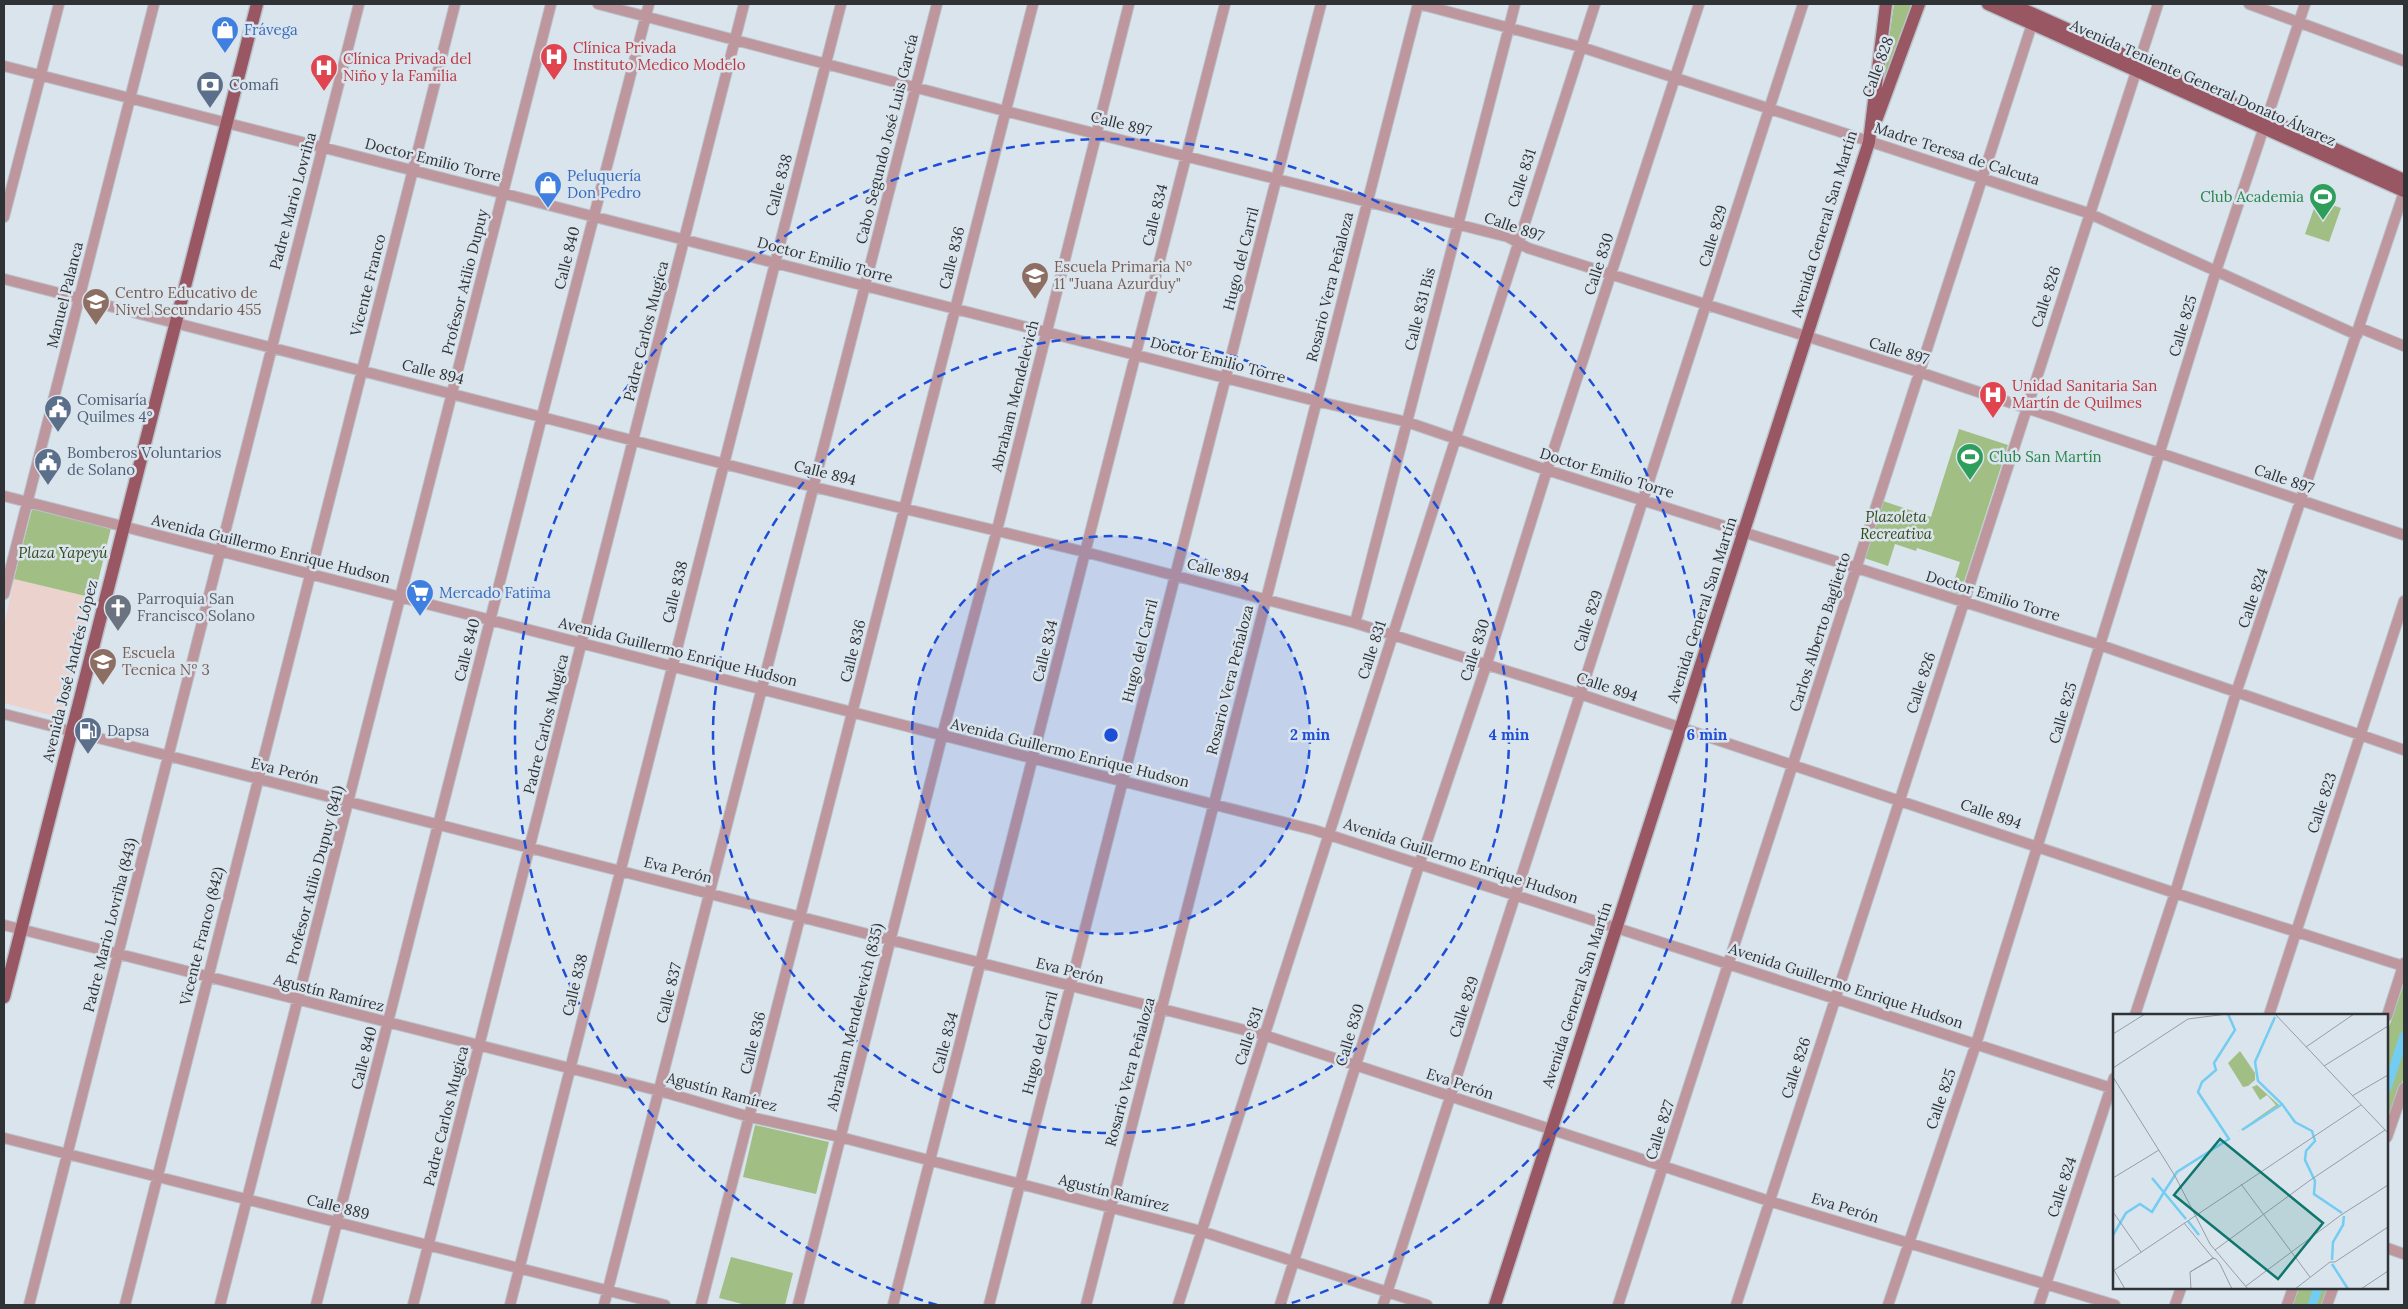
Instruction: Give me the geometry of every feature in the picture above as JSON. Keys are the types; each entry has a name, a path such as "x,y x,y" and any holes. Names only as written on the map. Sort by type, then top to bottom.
{"main road":[{"name":"Avenida José Andrés López","path":"4,997 257,4"},
{"name":"Avenida General San Martín","path":"1495,1305 1869,142 1886,4"},
{"name":"Calle 828","path":"1869,142 1919,4"},
{"name":"Avenida Teniente General Donato Álvarez","path":"1988,4 2032,24 2137,65"},
{"name":"Avenida Teniente General Donato Álvarez","path":"2011,4 2137,65 2265,123 2404,192"},
{"name":"Avenida Teniente General Donato Álvarez","path":"2265,123 2404,180"}],"street":[{"path":"4,216 59,4"},
{"name":"Manuel Palanca","path":"4,594 154,4"},
{"name":"Padre Mario Lovriha","path":"219,552 359,4"},
{"name":"Vicente Franco","path":"311,575 455,4"},
{"name":"Profesor Atilio Dupuy","path":"399,596 551,4"},
{"name":"Calle 897","path":"598,4 1005,111 1517,241 1528,248 1919,372 2404,535"},
{"name":"Calle 840","path":"316,1305 437,825 649,4"},
{"name":"Padre Carlos Mugica","path":"413,1305 581,642 635,439 744,4"},
{"name":"Calle 838","path":"510,1305 841,4"},
{"name":"Cabo Segundo José Luis García","path":"761,688 937,4"},
{"name":"Calle 836","path":"701,1305 1033,4"},
{"name":"Abraham Mendelevich","path":"942,736 997,530 1129,4"},
{"name":"Calle 834","path":"893,1305 1225,4"},
{"name":"Hugo del Carril","path":"989,1305 1321,4"},
{"name":"Madre Teresa de Calcuta","path":"1418,4 1581,47 2089,214 2216,271 2359,331 2404,346"},
{"name":"Rosario Vera Peñaloza","path":"1086,1305 1418,4"},
{"name":"Calle 831 Bis","path":"1355,623 1514,4"},
{"name":"Calle 831","path":"1178,1305 1594,4"},
{"name":"Calle 830","path":"1280,1305 1419,865 1487,663 1699,4"},
{"name":"Calle 829","path":"1383,1305 1803,4"},
{"name":"Calle 826","path":"1736,1305 2025,408 2158,4"},
{"path":"2249,4 2404,61"},
{"name":"Calle 825","path":"1888,1305 1976,1044 2216,271 2305,4"},
{"name":"Carlos Alberto Baglietto","path":"1728,964 2032,24"},
{"name":"Doctor Emilio Torre","path":"4,66 1316,401 1407,422 1548,470 2100,645 2404,750"},
{"name":"Calle 824","path":"2135,1014 2175,893 2236,693 2359,331 2404,192"},
{"name":"Calle 894","path":"4,279 635,439 724,464 1085,552 1355,623 1487,663 1899,799 2175,893 2404,964"},
{"name":"Avenida Guillermo Enrique Hudson","path":"4,496 1329,834 1514,896 1616,927 1976,1044 2113,1085"},
{"name":"Padre Mario Lovriha (843)","path":"29,1305 119,956 219,552"},
{"name":"Vicente Franco (842)","path":"124,1305 311,575"},
{"name":"Profesor Atilio Dupuy (841)","path":"220,1305 349,803 399,596"},
{"name":"Calle 823","path":"2269,1014 2404,601"},
{"name":"Calle 837","path":"604,1305 761,688"},
{"name":"Eva Perón","path":"4,714 1264,1035 1769,1201 2116,1305"},
{"name":"Abraham Mendelevich (835)","path":"798,1305 942,736"},
{"name":"Agustín Ramírez","path":"4,925 119,956 660,1091 750,1116 1201,1231 1293,1263 1427,1305"},
{"name":"Calle 827","path":"1618,1305 1728,964"},
{"path":"2388,1014 2404,964"},
{"name":"Calle 824","path":"2039,1305 2113,1085"},
{"path":"2388,1134 2404,1088"},
{"name":"Calle 889","path":"4,1138 664,1305"},
{"path":"2388,1248 2404,1254"},
{"path":"2175,1305 2181,1289"},
{"path":"2287,1305 2293,1289"},
{"path":"2327,1305 2333,1289"}],"shaded area":[{"path":"14,579 94,598 63,713 57,717 4,703 4,626"}],"green space":[{"path":"1894,4 1916,4 1885,87 1882,85"},
{"name":"Club Academia","path":"2317,200 2341,208 2329,242 2305,234"},
{"name":"Plazoleta Recreativa","path":"1959,429 2008,445 1960,594 1951,591 1960,562 1917,548 1916,551 1895,544 1888,566 1864,558 1883,501 1931,517"},
{"name":"Plaza Yapeyú","path":"32,509 111,528 94,598 14,579"},
{"path":"2404,983 2404,1077 2388,1125 2388,1030"},
{"path":"755,1125 829,1142 816,1194 743,1177"},
{"path":"731,1257 793,1273 785,1305 746,1305 719,1298"},
{"path":"2298,1289 2332,1289 2326,1305 2292,1305"}],"waterway":[{"path":"2388,1085 2404,1036"},
{"path":"2312,1305 2318,1289"}],"place":[{"name":"Frávega","path":"225,54"},
{"name":"Clínica Privada Instituto Medico Modelo","path":"554,81"},
{"name":"Clínica Privada del Niño y la Familia","path":"324,92"},
{"name":"Comafi","path":"210,109"},
{"name":"Peluquería Don Pedro","path":"548,209"},
{"name":"Club Academia","path":"2323,221"},
{"name":"Escuela Primaria Nº 11 \"Juana Azurduy\"","path":"1035,300"},
{"name":"Centro Educativo de Nivel Secundario 455","path":"96,326"},
{"name":"Unidad Sanitaria San Martín de Quilmes","path":"1993,419"},
{"name":"Comisaría Quilmes 4°","path":"58,433"},
{"name":"Club San Martín","path":"1970,481"},
{"name":"Bomberos Voluntarios de Solano","path":"48,486"},
{"name":"Mercado Fatima","path":"420,617"},
{"name":"Parroquia San Francisco Solano","path":"118,632"},
{"name":"Escuela Tecnica Nº 3","path":"103,686"},
{"name":"Dapsa","path":"88,755"}]}
